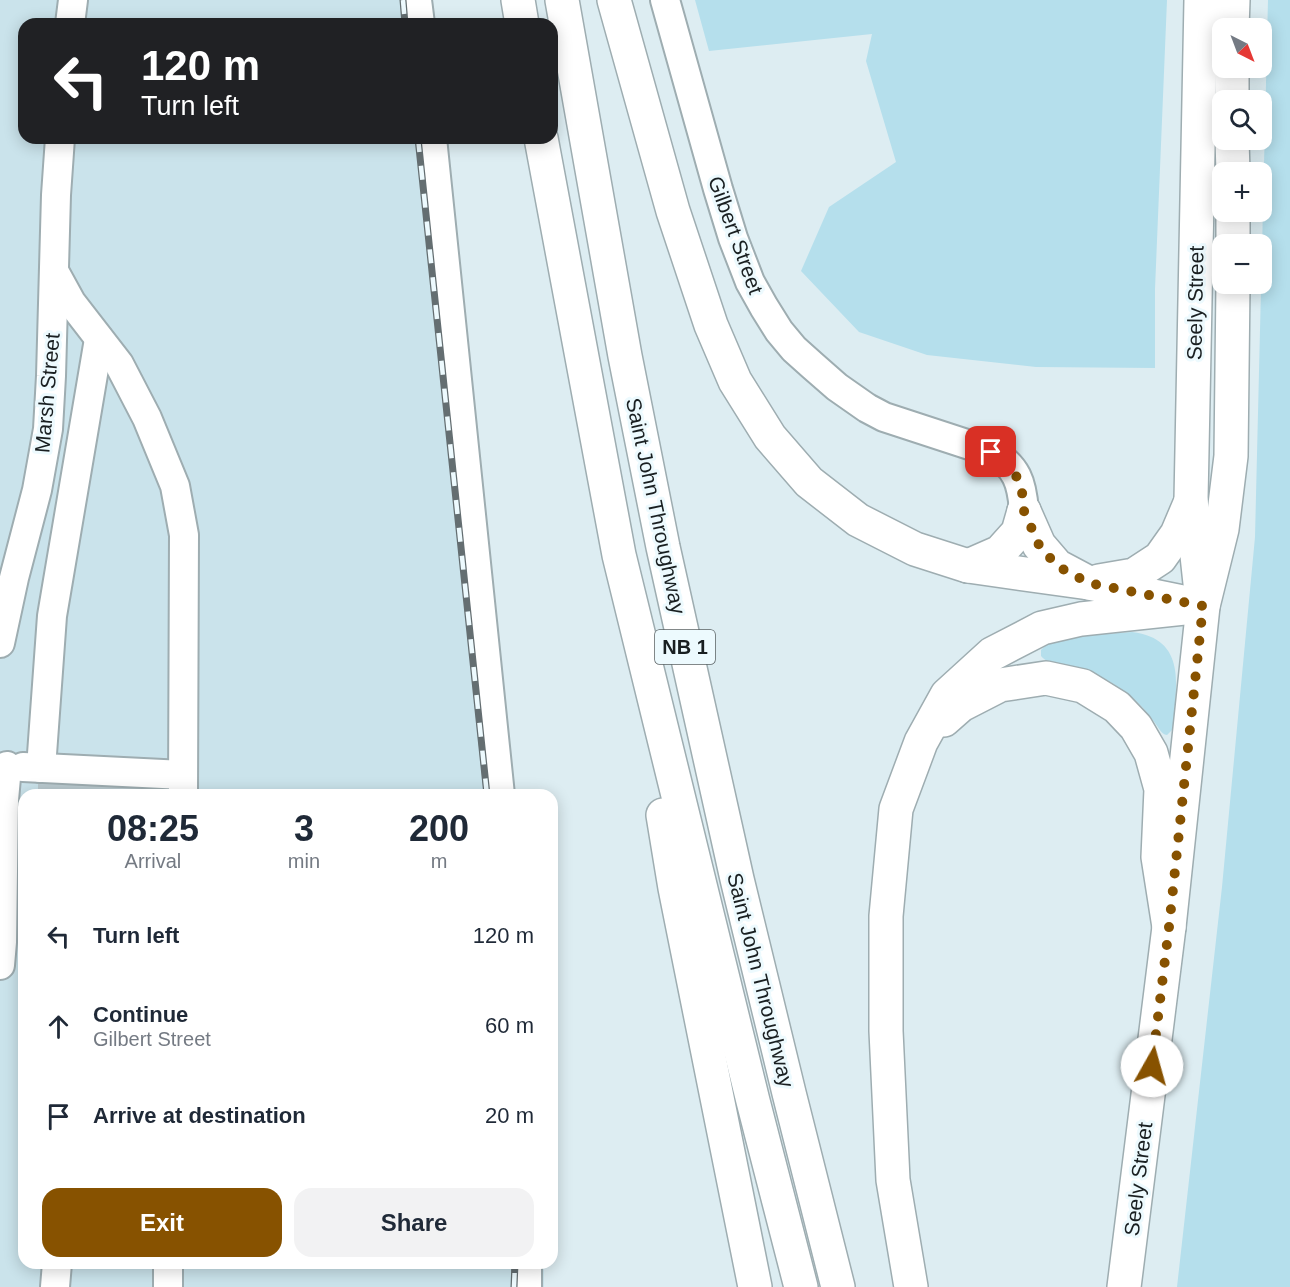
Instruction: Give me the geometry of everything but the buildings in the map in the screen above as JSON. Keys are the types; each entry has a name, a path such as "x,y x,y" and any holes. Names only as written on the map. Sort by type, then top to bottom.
{"main road":[{"path":"518,0 521,18"},
{"name":"Saint John Throughway","path":"562,0 625,356 663,547 737,879 838,1287"},
{"path":"614,0 670,201 711,325 735,381 770,437 809,482 858,520 915,549 968,566 1089,583 1203,606"},
{"name":"Seely Street","path":"1201,0 1191,500 1203,606"},
{"path":"1232,18 1233,0"},
{"name":"Saint John Throughway","path":"542,144 620,555 753,1101 801,1287"},
{"name":"Seely Street","path":"1124,1287 1169,927 1203,606 1222,529 1231,456 1233,294"},
{"path":"1024,511 1039,545 1057,566 1089,583 1134,575 1160,558 1177,534 1191,500"},
{"path":"968,566 1000,552 1017,532 1024,511"},
{"path":"620,555 675,888 755,1287"},
{"path":"911,1287 893,1180 886,1031 886,916 896,809 921,742 947,695 992,654 1042,628 1082,620 1203,606"},
{"path":"921,742 961,705 1000,685 1046,678 1083,686 1117,707 1136,728 1151,753 1161,789 1158,857 1169,927"}],"street":[{"path":"71,18 73,0"},
{"path":"417,0 419,18"},
{"name":"Gilbert Street","path":"665,0 733,238 750,282 779,331 794,349 837,387 867,408 884,417 991,452 1003,459 1019,481 1024,511"},
{"name":"Marsh Street","path":"0,643 37,490 48,429 60,144"},
{"path":"433,144 499,789"},
{"path":"6,950 4,765 183,785 184,535 175,486 147,418 119,364 71,302 54,271"},
{"path":"41,768 52,616 99,339"},
{"path":"55,1287 56,1269"},
{"path":"168,1269 168,1287"},
{"path":"527,1269 527,1287"}],"shaded area":[{"path":"0,0 424,0 426,18 18,18 18,144 441,144 514,789 18,789 18,1269 544,1269 544,1287 0,1287"},
{"path":"695,0 1167,0 1155,289 1155,368 1036,367 927,355 859,332 801,271 829,207 896,162 866,61 872,34 709,51"},
{"path":"1268,0 1290,0 1290,1287 1177,1287 1222,887 1255,537 1261,294 1272,294 1272,234 1262,234 1263,222 1272,222 1272,162 1264,162 1264,150 1272,150 1272,90 1266,90 1266,78 1272,78 1272,18 1268,18"},
{"path":"1132,632 1150,636 1162,644 1175,667 1176,697 1173,729 1167,735 1129,694 1114,684 1100,676 1049,662 1041,656 1041,650 1051,643 1079,636"}],"railway":[{"path":"403,0 404,18"},
{"path":"419,144 486,789"},
{"path":"514,1287 515,1269"}],"route":[{"path":"991,452 1003,459 1019,481 1024,511 1039,545 1057,566 1089,583 1203,606 1152,1066"}]}
